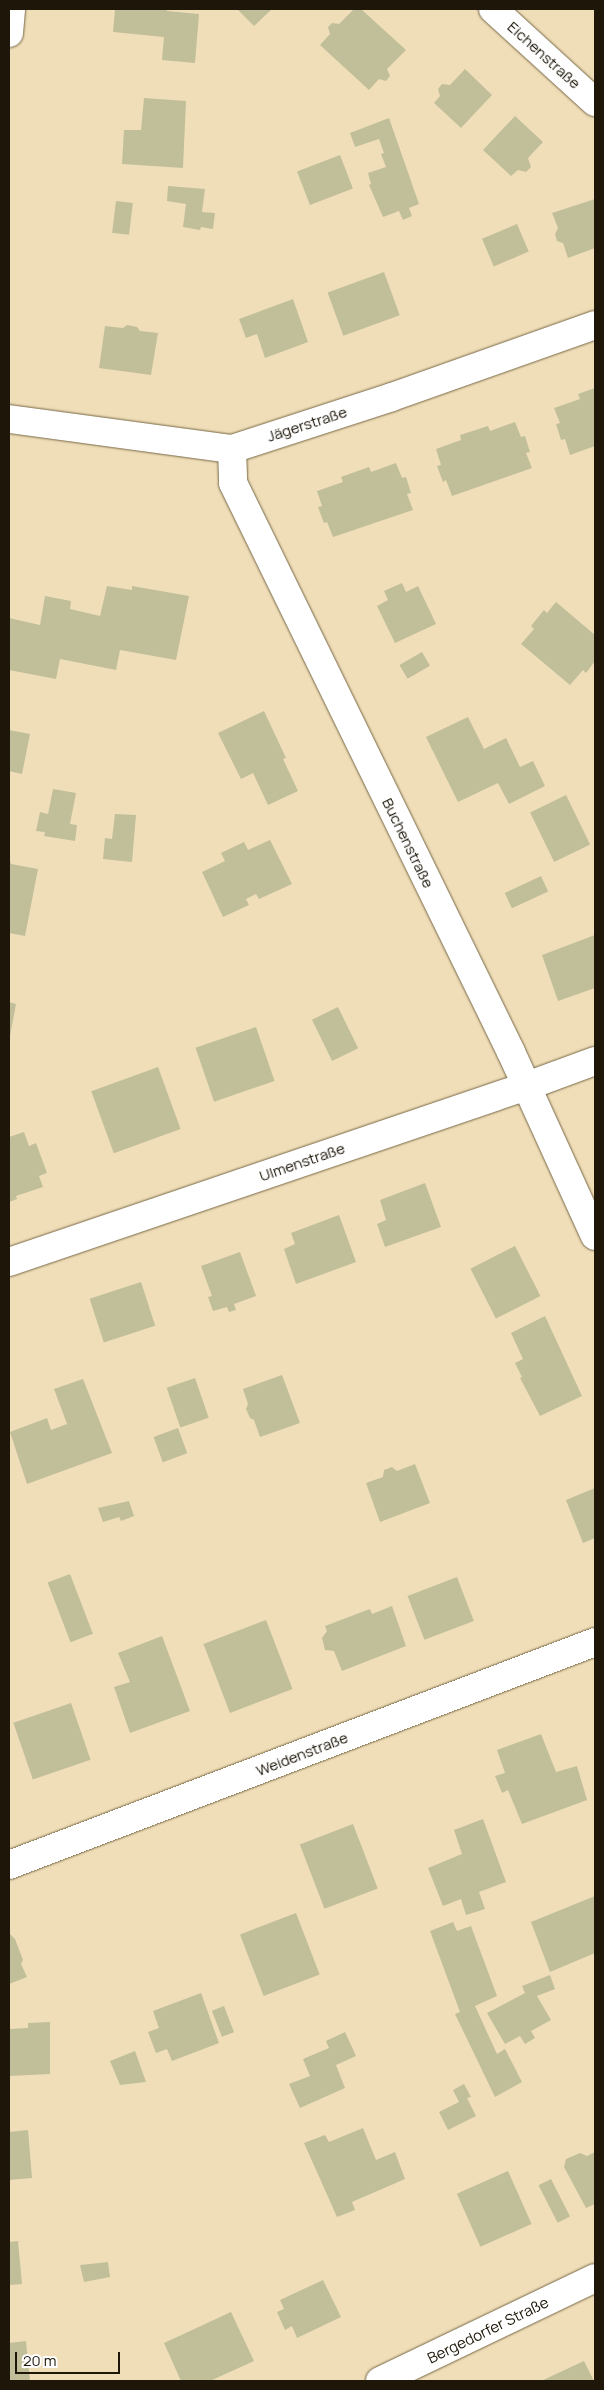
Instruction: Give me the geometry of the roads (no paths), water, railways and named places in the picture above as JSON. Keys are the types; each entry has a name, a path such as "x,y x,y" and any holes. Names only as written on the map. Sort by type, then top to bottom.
{"street":[{"path":"9,33 11,9"},
{"name":"Eichenstraße","path":"492,9 595,102"},
{"name":"Jägerstraße","path":"9,419 232,449 392,397 595,325"},
{"name":"Buchenstraße","path":"232,449 233,483 527,1086 595,1236"},
{"name":"Ulmenstraße","path":"9,1262 527,1086 595,1061"},
{"name":"Weidenstraße","path":"9,1865 595,1642"},
{"name":"Bergedorfer Straße","path":"380,2381 595,2278"}]}
